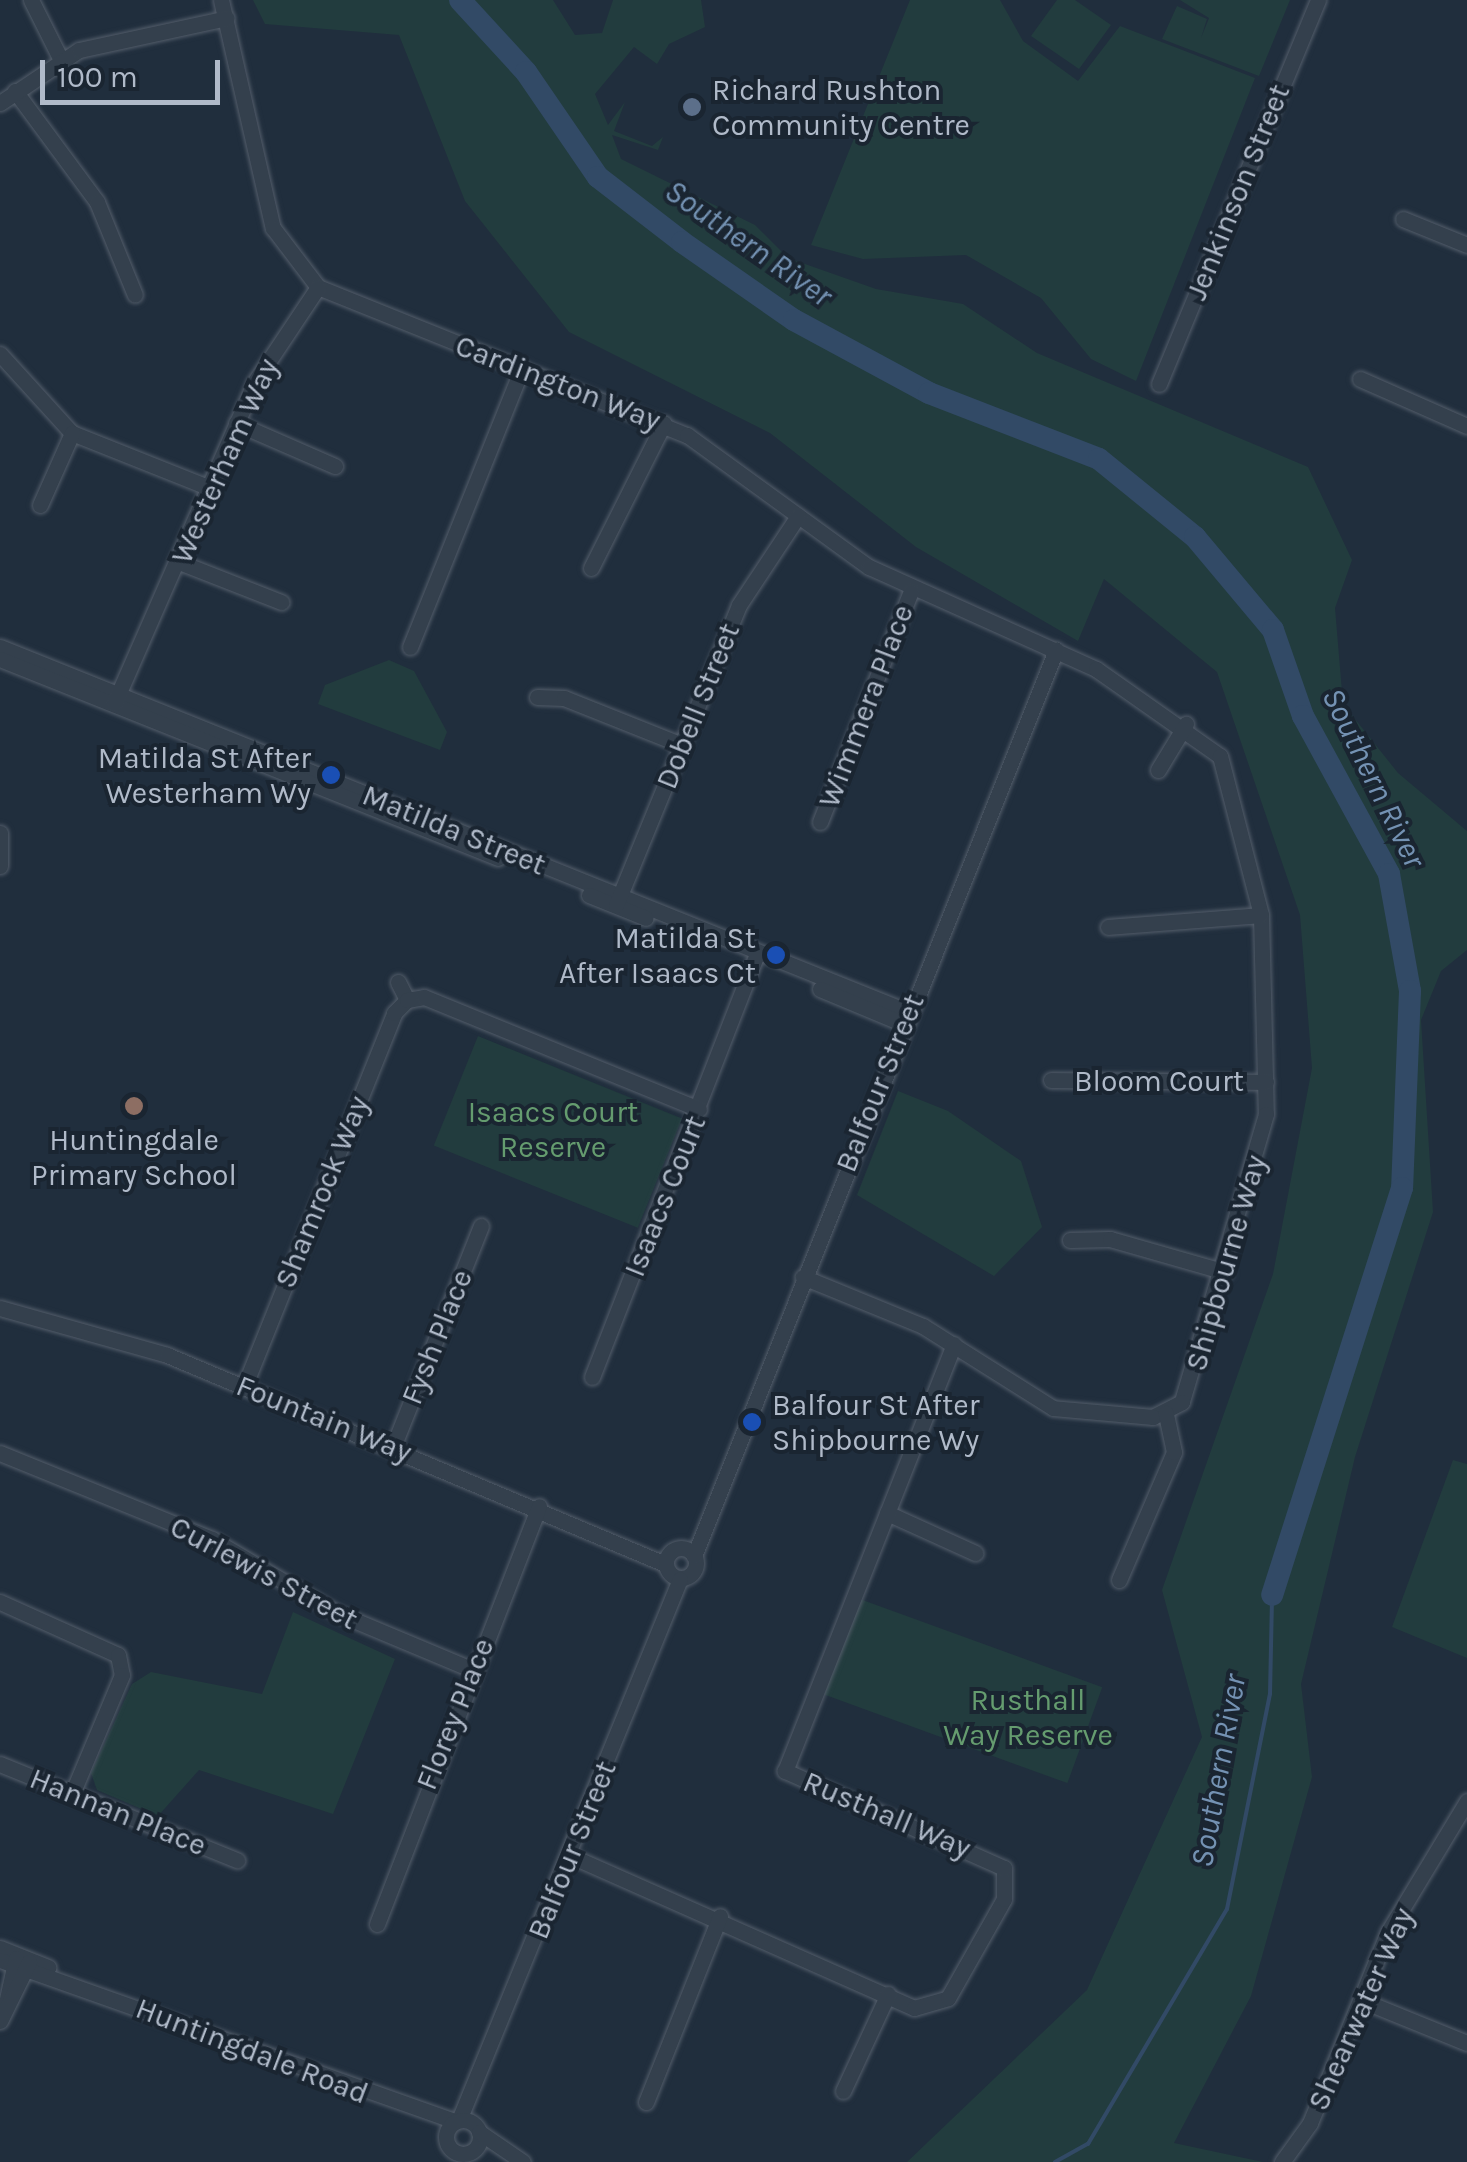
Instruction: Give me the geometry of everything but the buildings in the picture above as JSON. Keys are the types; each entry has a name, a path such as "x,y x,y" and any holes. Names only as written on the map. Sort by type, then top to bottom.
{"street":[{"path":"31,0 60,58"},
{"path":"221,0 273,228 318,287"},
{"name":"Jenkinson Street","path":"1159,384 1318,0"},
{"path":"0,103 60,58 227,18"},
{"path":"15,91 98,202 135,295"},
{"path":"1403,218 1467,245"},
{"name":"Cardington Way","path":"318,287 664,423 911,591 1056,650"},
{"name":"Westerham Way","path":"123,702 236,423 318,287"},
{"path":"0,354 72,432 208,487"},
{"path":"410,646 522,368"},
{"path":"1360,379 1467,426"},
{"path":"236,423 335,466"},
{"path":"590,568 664,423"},
{"path":"40,505 72,432"},
{"name":"Dobell Street","path":"618,901 738,605 798,516"},
{"path":"178,562 281,602"},
{"name":"Wimmera Place","path":"820,822 911,591"},
{"name":"Matilda Street","path":"0,647 123,702 907,1018"},
{"name":"Shipbourne Way","path":"1056,650 1186,724 1229,778 1260,916 1266,1082 1256,1167 1194,1380 1166,1413"},
{"name":"Balfour Street","path":"447,2141 477,2087 667,1613 677,1562 705,1517 1056,650"},
{"name":"Matilda Street","path":"0,659 123,702"},
{"path":"538,697 564,698 682,746"},
{"path":"1158,770 1186,724"},
{"path":"0,834 0,866"},
{"path":"1108,927 1260,916"},
{"name":"Isaacs Court","path":"592,1377 760,960"},
{"path":"398,982 407,1000 424,997 699,1109"},
{"name":"Shamrock Way","path":"244,1387 394,1013 407,1000"},
{"name":"Bloom Court","path":"1051,1080 1266,1082"},
{"name":"Fysh Place","path":"393,1448 481,1226"},
{"path":"1070,1240 1110,1240 1226,1272"},
{"path":"803,1277 954,1344 1053,1408 1166,1413 1174,1452 1119,1580"},
{"name":"Fountain Way","path":"1,1314 244,1387 677,1562"},
{"name":"Rusthall Way","path":"571,1856 720,1916 914,2008 940,2006 1008,1883 992,1859 785,1770 954,1344"},
{"name":"Curlewis Street","path":"0,1453 212,1539 338,1613 473,1670"},
{"name":"Florey Place","path":"377,1924 539,1506"},
{"path":"888,1513 975,1553"},
{"path":"0,1602 118,1655 134,1650"},
{"path":"72,1794 122,1674 118,1655"},
{"name":"Hannan Place","path":"0,1764 237,1860"},
{"name":"Shearwater Way","path":"1282,2162 1310,2123 1388,1932 1467,1801"},
{"path":"646,2102 720,1916"},
{"name":"Huntingdale Road","path":"0,1948 17,1962 399,2107 478,2129"},
{"path":"3,2014 17,1962"},
{"path":"843,2091 888,1994"},
{"path":"1361,2000 1467,2043"},
{"name":"Balfour Street","path":"465,2155 478,2129 477,2087"},
{"name":"Huntingdale Road","path":"399,2107 465,2155"},
{"path":"478,2129 519,2161"},
{"path":"444,2162 447,2141"},
{"path":"465,2155 519,2161"}],"green space":[{"path":"253,0 553,0 575,35 602,33 613,0 701,0 705,27 669,44 657,64 634,47 595,94 608,125 625,102 614,131 652,146 663,137 658,150 612,135 621,159 755,225 788,258 876,289 963,304 1037,353 1308,467 1352,560 1335,608 1343,704 1398,773 1467,831 1467,950 1441,971 1421,1020 1433,1212 1355,1457 1301,1684 1312,1777 1251,1996 1174,2143 1263,2162 907,2162 1087,1990 1202,1737 1162,1590 1273,1274 1312,1068 1300,915 1217,672 1104,579 1078,641 916,547 770,433 569,332 465,201 399,35 265,24"},
{"path":"910,0 1000,0 1023,41 1078,81 1120,26 1255,78 1136,381 1091,359 1041,298 966,255 863,259 811,245"},
{"path":"1057,0 1075,0 1111,25 1079,69 1031,36"},
{"path":"1180,0 1290,0 1259,76 1162,39 1177,6 1207,19 1201,38 1209,18"},
{"path":"389,660 414,671 447,732 440,750 318,704 325,685"},
{"name":"Isaacs Court Reserve","path":"478,1036 682,1118 638,1228 434,1145"},
{"path":"898,1091 948,1111 1021,1161 1042,1227 994,1276 857,1195"},
{"path":"1453,1460 1467,1464 1467,1658 1392,1627"},
{"name":"Rusthall Way Reserve","path":"857,1598 1102,1687 1067,1783 822,1694"},
{"path":"293,1612 395,1659 333,1814 199,1770 158,1816 97,1790 91,1773 132,1684 151,1672 262,1694"}],"waterway":[{"name":"Southern River","path":"460,0 526,72 598,177 682,242 794,320 929,393 1099,459 1195,537 1273,630 1303,716 1389,874 1410,991 1402,1188 1272,1595"},
{"name":"Southern River","path":"1055,2162 1088,2144 1227,1909 1270,1694 1272,1595"}],"place":[{"name":"Richard Rushton Community Centre","path":"692,107"},
{"name":"Matilda St After Westerham Wy","path":"331,775"},
{"name":"Matilda St After Isaacs Ct","path":"776,955"},
{"name":"Huntingdale Primary School","path":"134,1106"},
{"name":"Balfour St After Shipbourne Wy","path":"752,1422"}]}
